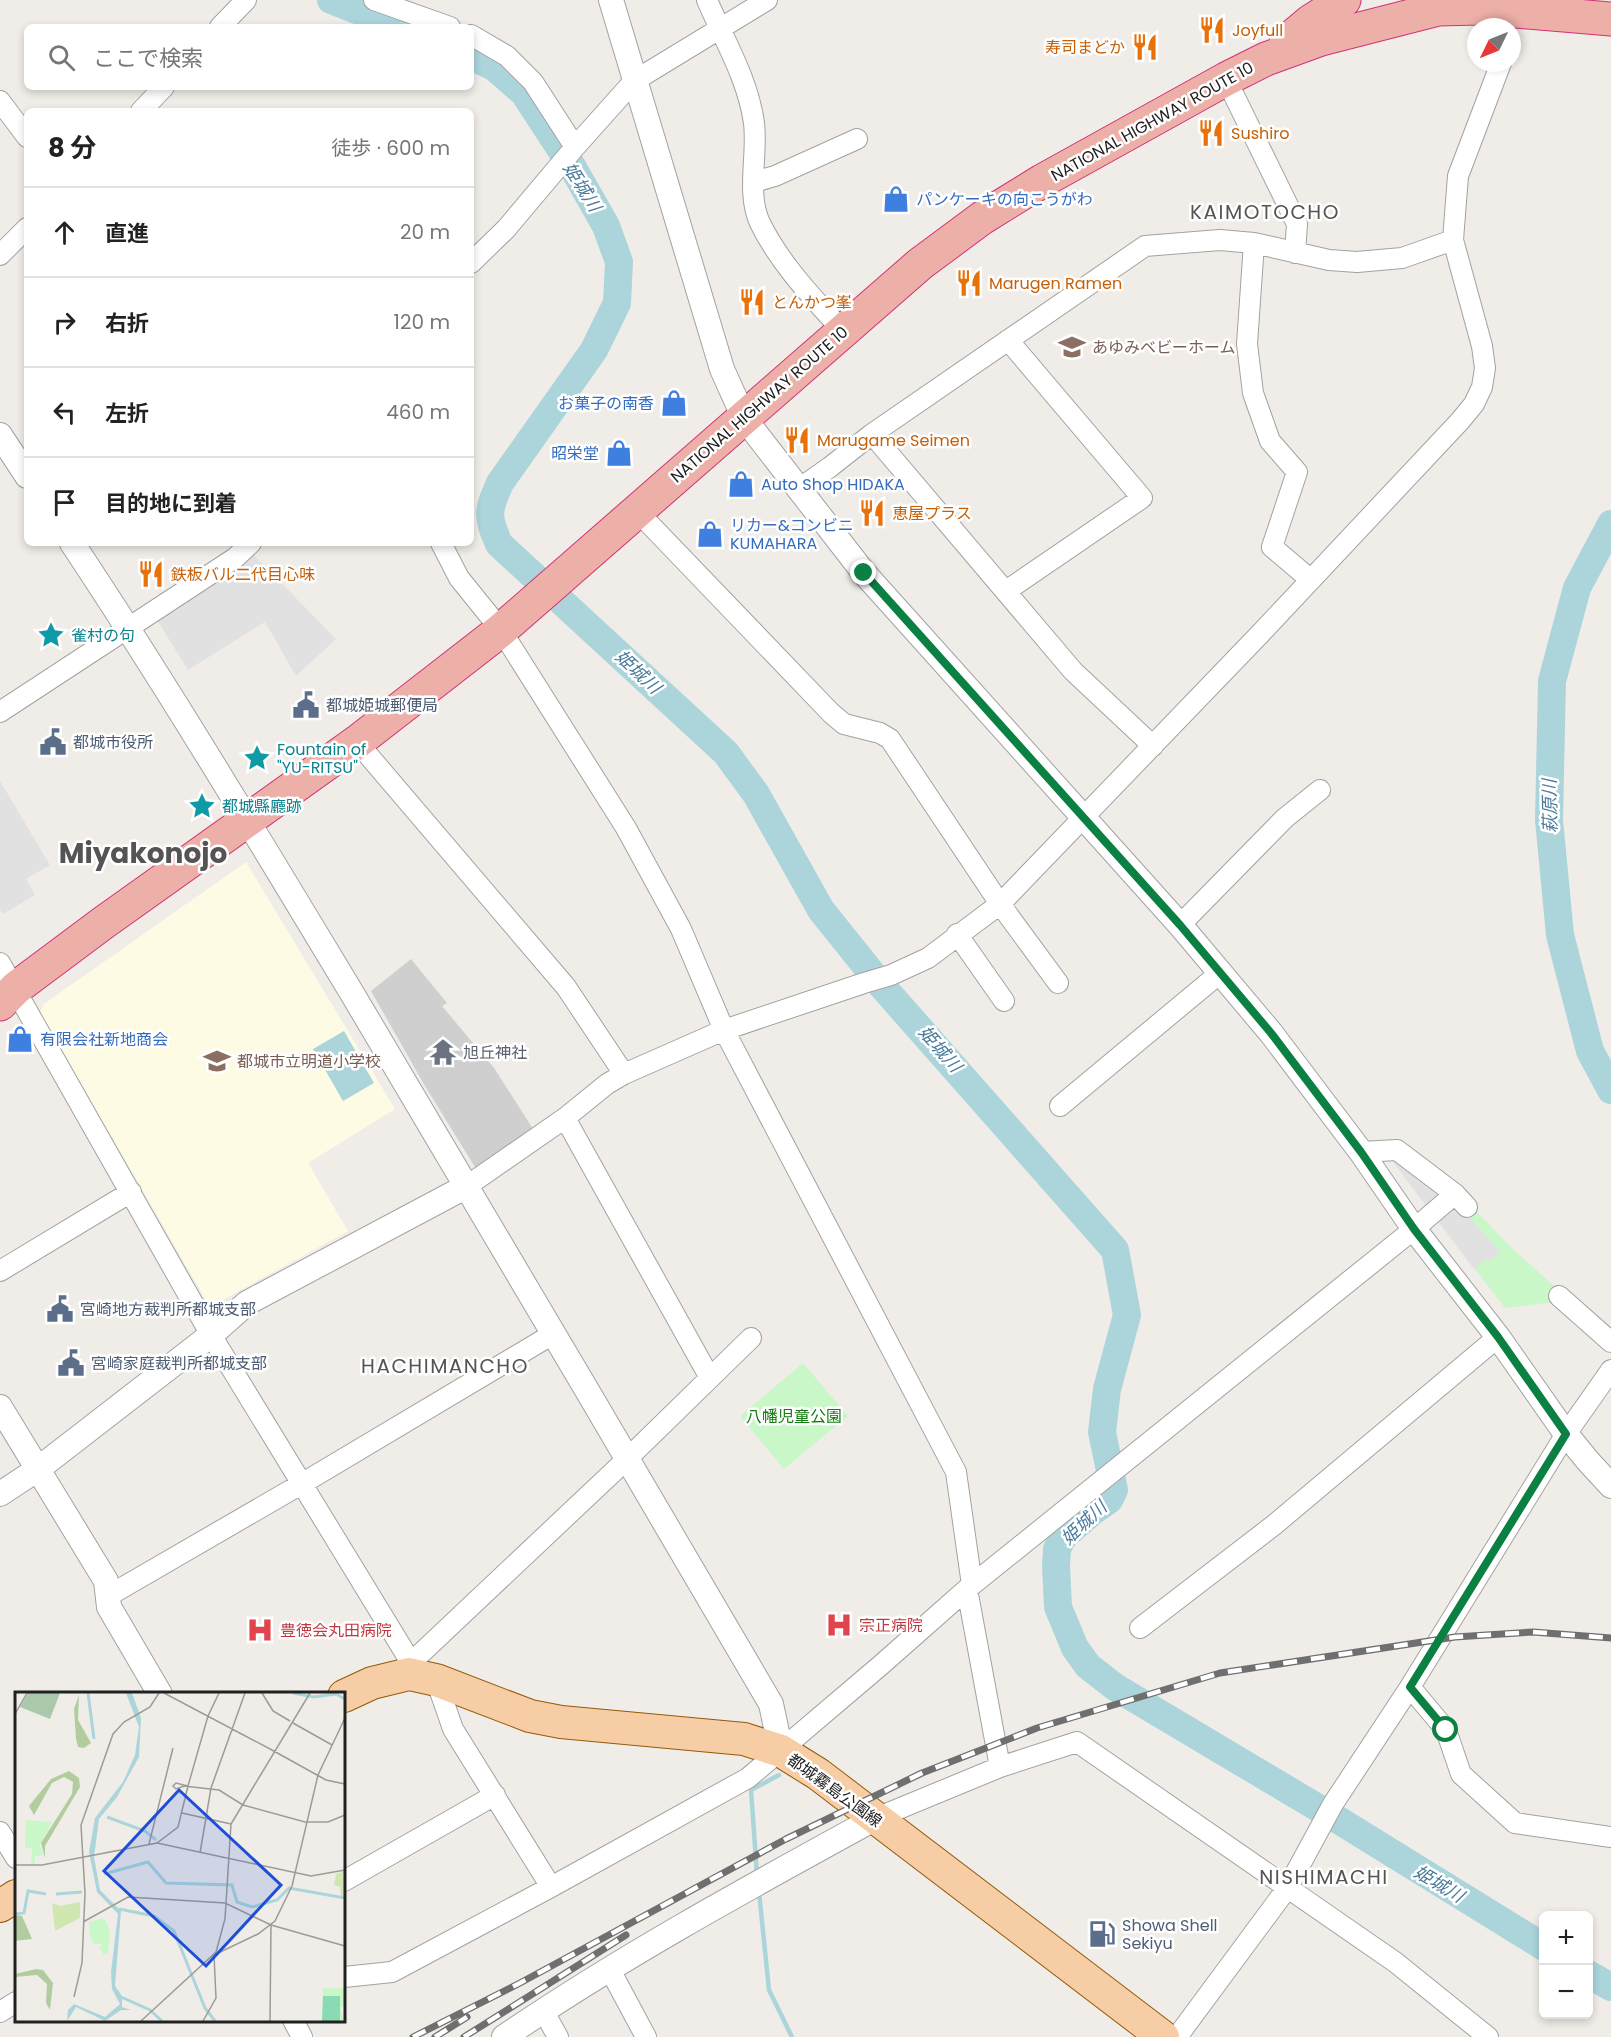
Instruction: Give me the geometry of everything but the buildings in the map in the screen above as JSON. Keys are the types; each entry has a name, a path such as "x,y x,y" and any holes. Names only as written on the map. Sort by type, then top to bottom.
{"highway":[{"path":"1266,59 1337,2"},
{"name":"NATIONAL HIGHWAY ROUTE 10","path":"5,985 248,821 357,742 501,630 920,264 982,218 1042,181 1266,59 1404,8 1438,9 1476,4 1509,18"},
{"name":"NATIONAL HIGHWAY ROUTE 10","path":"1521,21 1611,19"}],"main road":[{"path":"345,1696 372,1683 423,1677"},
{"name":"都城霧島公園線","path":"423,1677 530,1716 561,1722 744,1739 781,1751 818,1774 874,1819 1163,2037"},
{"path":"0,1906 15,1897"}],"street":[{"path":"223,24 246,0"},
{"path":"611,0 722,369 744,418 864,573 1180,925 1271,1033 1361,1152 1414,1229 1498,1337 1566,1434 1611,1486"},
{"path":"707,0 747,88 754,125 754,194 759,222 793,275 843,331"},
{"path":"474,259 506,229 573,148 634,81 767,0"},
{"path":"386,2 442,24"},
{"path":"474,37 507,56 533,82 573,148"},
{"path":"0,1494 38,1469 211,1335 247,1303 467,1186 565,1118 607,1084 624,1074 724,1030 891,975 927,957 1000,904 1311,580 1460,422 1474,404 1482,387 1485,368 1482,346 1453,240 1458,176 1498,72"},
{"path":"1226,79 1297,224 1295,253"},
{"path":"144,108 161,90"},
{"path":"0,100 24,133"},
{"path":"754,182 775,176 857,139"},
{"path":"0,255 24,231"},
{"path":"799,489 872,434 1145,246 1158,243 1220,240 1254,243 1329,260 1357,262 1402,258 1453,240"},
{"path":"1254,243 1247,344 1253,393 1270,441 1297,472 1272,547 1311,580"},
{"path":"1006,591 1142,498 1008,340"},
{"path":"872,434 1073,671 1153,746"},
{"path":"0,435 24,471"},
{"path":"637,511 831,713 844,724 880,733 890,739 1000,904 1058,982"},
{"path":"74,546 128,627 248,821 467,1186 771,1704 781,1751"},
{"path":"0,712 235,558 248,546"},
{"path":"443,546 459,578 501,630 626,828 681,930 724,1030 956,1472 970,1587 1000,1767"},
{"path":"357,742 566,987 624,1074"},
{"path":"1180,925 1285,818 1320,790"},
{"path":"957,934 1004,1001"},
{"path":"1060,1106 1220,973"},
{"path":"5,985 131,1192 211,1335 551,1887"},
{"path":"565,1118 710,1378"},
{"path":"345,1977 392,1972 748,1778 970,1587 1102,1480 1414,1229 1461,1201 1397,1150 1361,1152"},
{"path":"0,1271 131,1192"},
{"path":"1559,1296 1611,1342"},
{"path":"108,1596 553,1334"},
{"path":"1140,1628 1274,1525 1498,1337"},
{"path":"423,1677 416,1658 627,1459 751,1338"},
{"path":"1177,2037 1288,1887 1334,1804 1410,1687 1566,1434 1611,1370"},
{"path":"0,1407 106,1581 109,1607 159,1692"},
{"path":"1410,1687 1446,1730 1461,1774 1515,1823 1611,1837"},
{"path":"504,2037 609,1968 758,1882 874,1819 1000,1767 1077,1742 1395,1962 1488,2037"},
{"path":"345,1880 495,1795"},
{"path":"0,1832 15,1856"},
{"path":"609,1968 646,2037"},
{"path":"0,2012 15,2003"},
{"path":"543,2010 558,2037"},
{"path":"294,2022 302,2037"}],"shaded area":[{"path":"251,552 336,639 296,676 265,622 188,670 157,620"},
{"path":"0,781 50,865 26,879 35,895 3,914 0,910"},
{"name":"都城市立明道小学校","path":"246,862 395,1109 308,1163 348,1231 210,1307 40,1013 44,1004"},
{"name":"旭丘神社","path":"411,959 447,1003 442,1006 494,1068 535,1132 478,1172 425,1086 371,991"},
{"path":"1385,1151 1455,1194 1432,1214"},
{"path":"1457,1204 1501,1252 1489,1262 1486,1259 1474,1269 1438,1221"}],"green space":[{"path":"1470,1205 1513,1249 1562,1293 1553,1302 1505,1308 1438,1221"},
{"name":"八幡児童公園","path":"803,1363 848,1416 784,1469 740,1416"}],"water":[{"path":"344,1031 374,1083 343,1101 313,1049"}],"pier":[{"path":"537,566 575,598 560,612 520,582"}],"waterway":[{"name":"姫城川","path":"331,0 392,24"},
{"name":"姫城川","path":"474,57 494,67 524,93 573,168 606,226 619,262 617,303 594,350 500,483 490,514 492,527 499,544 726,753 756,794 821,910 882,986 1115,1250 1127,1315 1107,1389 1102,1432 1114,1490 1109,1500 1063,1537 1057,1549 1058,1607 1075,1648 1088,1666 1115,1687 1340,1821 1539,1944"},
{"name":"萩原川","path":"1611,524 1577,588 1552,681 1549,820 1560,935 1590,1051 1611,1090"},
{"path":"757,1875 751,1790 779,1775"},
{"path":"759,1892 769,1990 792,2037"},
{"name":"姫城川","path":"1593,1977 1611,1987"}],"railway":[{"path":"413,2037 520,1983 786,1839 922,1773 1037,1728 1220,1673 1455,1637 1533,1632 1611,1638"},
{"path":"464,2037 626,1935"},
{"path":"435,2037 467,2017"}],"place":[{"name":"Joyfull","path":"1212,30"},
{"name":"寿司まどか","path":"1145,47"},
{"name":"Sushiro","path":"1211,133"},
{"name":"パンケーキの向こうがわ","path":"896,199"},
{"name":"Marugen Ramen","path":"969,283"},
{"name":"とんかつ峯","path":"752,302"},
{"name":"あゆみベビーホーム","path":"1072,347"},
{"name":"お菓子の南香","path":"674,403"},
{"name":"Marugame Seimen","path":"797,440"},
{"name":"昭栄堂","path":"619,453"},
{"name":"Auto Shop HIDAKA","path":"741,484"},
{"name":"恵屋プラス","path":"872,513"},
{"name":"リカー&コンビニ KUMAHARA","path":"710,534"},
{"name":"鉄板バル二代目心味","path":"151,574"},
{"name":"雀村の句","path":"51,635"},
{"name":"都城姫城郵便局","path":"306,705"},
{"name":"都城市役所","path":"53,742"},
{"name":"Fountain of \"YU-RITSU\"","path":"257,758"},
{"name":"都城縣廳跡","path":"202,806"},
{"name":"有限会社新地商会","path":"20,1039"},
{"name":"旭丘神社","path":"443,1052"},
{"name":"都城市立明道小学校","path":"217,1061"},
{"name":"宮崎地方裁判所都城支部","path":"60,1309"},
{"name":"宮崎家庭裁判所都城支部","path":"71,1363"},
{"name":"宗正病院","path":"839,1625"},
{"name":"豊徳会丸田病院","path":"260,1630"},
{"name":"Showa Shell Sekiyu","path":"1102,1934"}],"district":[{"name":"KAIMOTOCHO","path":"1265,212"},
{"name":"Miyakonojo","path":"143,853"},
{"name":"HACHIMANCHO","path":"445,1366"},
{"name":"NISHIMACHI","path":"1324,1877"}],"route":[{"path":"864,573 1180,925 1271,1033 1361,1152 1414,1229 1498,1337 1566,1434 1410,1687 1446,1730"}]}
